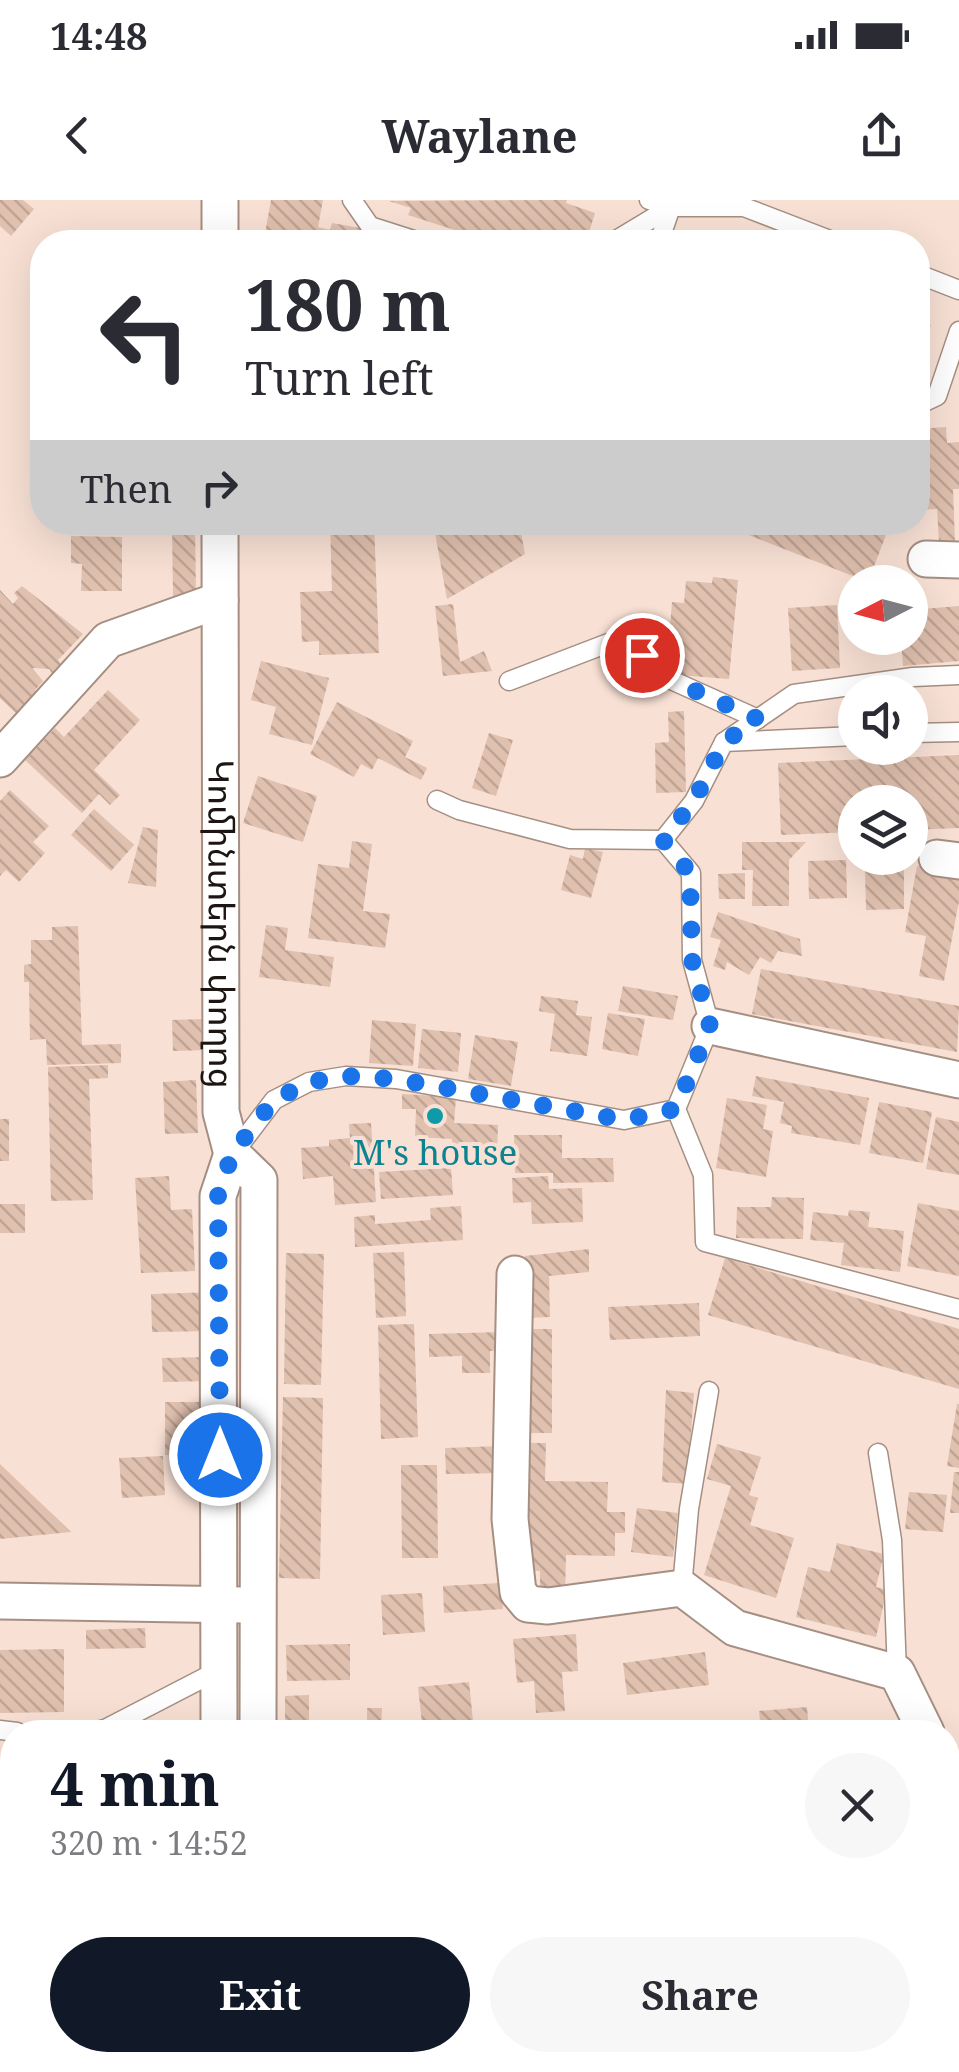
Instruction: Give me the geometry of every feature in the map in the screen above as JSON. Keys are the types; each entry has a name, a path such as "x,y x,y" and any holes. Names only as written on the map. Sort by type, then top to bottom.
{"street":[{"path":"220,200 220,230"},
{"name":"Կոմինտերն փողոց","path":"220,535 221,1112 232,1154 259,1180 258,1720"},
{"path":"0,759 108,640 220,600"},
{"path":"710,1026 959,1080"},
{"path":"219,1720 218,1196 232,1154"},
{"path":"514,1274 510,1519 518,1592 528,1604 548,1606 682,1588 735,1628 898,1673 920,1720"},
{"path":"0,1601 259,1605"}],"lane":[{"path":"352,200 370,226 382,230"},
{"path":"649,200 671,207 744,208 803,230"},
{"path":"633,230 671,207"},
{"path":"663,230 671,207"},
{"path":"930,279 959,290"},
{"path":"930,399 937,396 959,332"},
{"path":"509,681 611,642 642,655 669,679 758,719"},
{"path":"663,840 694,801 724,742 794,694 914,677 959,675"},
{"path":"928,733 959,732"},
{"path":"724,742 838,737"},
{"path":"437,800 458,810 570,839 663,840"},
{"path":"663,840 690,873 692,960 710,1026 676,1109 703,1175 705,1242 959,1309"},
{"path":"232,1154 274,1100 310,1082 346,1076 396,1079 624,1120 676,1109"},
{"path":"682,1588 689,1510 709,1391"},
{"path":"878,1452 892,1540 898,1673"},
{"path":"123,1720 220,1670"}],"building":[{"path":"0,200 23,200 34,209 11,236 0,226"},
{"path":"271,200 323,200 318,227 330,230 266,230"},
{"path":"567,200 566,203 595,213 590,230 455,230 408,215 411,208 389,201"},
{"path":"332,223 360,230 330,230"},
{"path":"946,427 947,443 959,442 959,489 953,489 955,542 939,542 937,509 930,509 930,428"},
{"path":"172,535 195,535 196,597 173,597"},
{"path":"330,535 374,535 379,653 319,655 319,641 302,642 300,592 332,591"},
{"path":"435,535 521,535 525,554 447,599"},
{"path":"749,535 886,535 875,565 838,565 838,570"},
{"path":"71,536 122,537 122,591 81,591 82,564 71,563"},
{"path":"713,577 738,580 729,679 678,675 681,641 669,640 672,602 684,603 686,581 712,583"},
{"path":"22,586 83,634 58,660 64,669 56,679 49,669 32,668 43,681 35,690 38,696 19,716 0,698 0,590 13,604 18,598 14,593"},
{"path":"453,604 460,662 484,651 492,671 443,676 435,606"},
{"path":"837,605 840,668 792,671 788,608"},
{"path":"959,606 959,661 903,666 902,655 928,655 928,609"},
{"path":"261,661 329,678 312,745 269,734 276,707 251,700"},
{"path":"108,690 140,720 94,770 120,795 110,805 99,794 82,813 25,760 55,728 64,737"},
{"path":"337,702 413,741 405,757 427,768 421,780 378,758 372,770 361,764 354,777 310,754"},
{"path":"684,711 686,792 656,793 655,743 669,742 668,712"},
{"path":"489,733 513,740 496,796 472,788"},
{"path":"959,755 959,828 928,829 928,785 838,785 838,833 781,835 778,763 838,760 838,765 928,765 928,756"},
{"path":"258,776 317,796 303,842 243,823"},
{"path":"10,790 49,826 33,842 45,853 19,882 6,870 0,876 0,801"},
{"path":"94,809 134,845 111,871 71,835"},
{"path":"143,827 158,830 156,887 128,883"},
{"path":"352,841 372,844 363,911 390,914 385,948 308,938 318,864 349,868"},
{"path":"742,842 806,842 789,860 789,906 752,906 753,870 742,870"},
{"path":"585,848 603,852 591,898 561,890 570,855 583,859"},
{"path":"838,860 838,875 846,875 847,898 809,899 808,861"},
{"path":"928,868 959,874 959,901 944,981 919,976 926,936 905,932 915,875 928,875"},
{"path":"745,873 745,899 719,899 718,874"},
{"path":"865,875 904,875 904,909 866,910"},
{"path":"718,912 800,939 802,956 778,951 771,963 760,957 749,975 727,962 725,970 713,966 721,940 710,937"},
{"path":"266,925 288,928 285,950 334,957 330,987 259,977"},
{"path":"78,926 82,1045 121,1044 121,1063 47,1065 46,1039 30,1040 29,982 24,982 24,965 31,964 31,940 52,940 52,927"},
{"path":"761,969 959,1006 957,1052 752,1014"},
{"path":"623,986 678,996 673,1020 618,1011"},
{"path":"541,996 578,1001 576,1015 592,1017 587,1056 550,1051 555,1014 539,1011"},
{"path":"608,1013 645,1019 638,1056 602,1049"},
{"path":"205,1019 206,1050 173,1051 172,1020"},
{"path":"372,1020 416,1024 413,1066 369,1063"},
{"path":"422,1029 461,1033 458,1072 418,1068"},
{"path":"475,1035 518,1042 511,1086 468,1079"},
{"path":"108,1065 108,1078 89,1079 93,1200 51,1201 48,1067"},
{"path":"756,1076 869,1098 860,1145 791,1133 792,1126 780,1123 784,1102 752,1096"},
{"path":"196,1080 198,1133 165,1134 163,1082"},
{"name":"M's house","path":"402,1094 456,1097 454,1123 498,1125 497,1151 452,1148 452,1139 415,1137 416,1109 402,1109"},
{"path":"727,1098 767,1105 763,1129 773,1131 766,1177 716,1168"},
{"path":"879,1102 932,1112 923,1163 869,1153"},
{"path":"936,1117 959,1122 959,1175 926,1169"},
{"path":"0,1119 9,1119 9,1161 0,1161"},
{"path":"371,1123 376,1202 335,1205 333,1176 303,1179 301,1148 329,1146 329,1140 350,1138 349,1124"},
{"path":"514,1135 562,1135 562,1158 613,1158 614,1182 553,1183 553,1173 515,1173"},
{"path":"451,1168 453,1195 381,1199 379,1172"},
{"path":"169,1176 171,1210 192,1209 195,1271 141,1273 135,1178"},
{"path":"548,1176 549,1189 582,1188 583,1222 532,1224 531,1202 513,1203 512,1178"},
{"path":"772,1197 804,1198 803,1239 736,1238 737,1207 771,1207"},
{"path":"918,1203 959,1211 959,1276 907,1266"},
{"path":"0,1204 25,1204 25,1233 0,1233"},
{"path":"461,1206 463,1240 355,1247 354,1217 375,1215 375,1224 431,1220 430,1208"},
{"path":"849,1210 870,1212 868,1227 904,1231 900,1272 841,1265 844,1243 810,1240 813,1212 848,1216"},
{"path":"589,1249 589,1272 549,1276 550,1317 526,1318 525,1256"},
{"path":"404,1252 406,1316 376,1318 373,1253"},
{"path":"286,1253 324,1254 321,1385 284,1384"},
{"path":"725,1258 959,1329 959,1389 708,1315"},
{"path":"215,1292 216,1331 152,1332 151,1294"},
{"path":"699,1303 700,1336 610,1340 608,1307"},
{"path":"414,1324 418,1437 381,1439 378,1325"},
{"path":"527,1329 552,1329 552,1433 527,1433"},
{"path":"501,1332 501,1350 490,1351 490,1373 462,1373 462,1356 429,1357 429,1334"},
{"path":"209,1357 210,1381 163,1382 162,1358"},
{"path":"666,1390 694,1393 687,1484 662,1482"},
{"path":"283,1397 323,1398 320,1579 279,1578"},
{"path":"165,1402 204,1402 204,1456 165,1455"},
{"path":"959,1404 959,1468 947,1466"},
{"path":"526,1443 546,1443 545,1481 608,1482 607,1512 625,1512 625,1533 615,1533 615,1556 566,1555 565,1597 540,1596 540,1571 522,1570"},
{"path":"717,1444 761,1457 749,1495 758,1498 750,1525 794,1538 776,1598 704,1575 731,1486 707,1479"},
{"path":"501,1446 502,1473 446,1474 445,1448"},
{"path":"163,1456 165,1495 122,1498 119,1458"},
{"path":"0,1464 71,1532 0,1539"},
{"path":"401,1465 437,1465 438,1558 402,1558"},
{"path":"954,1472 959,1472 959,1513 950,1513"},
{"path":"909,1492 947,1495 943,1532 905,1529"},
{"path":"637,1508 678,1513 673,1557 631,1552"},
{"path":"837,1543 884,1554 876,1587 887,1590 876,1637 796,1617 808,1567 830,1572"},
{"path":"501,1583 503,1609 444,1613 443,1586"},
{"path":"422,1593 425,1632 383,1635 381,1595"},
{"path":"145,1628 146,1648 86,1649 86,1630"},
{"path":"576,1634 578,1671 562,1672 565,1711 536,1713 534,1681 517,1683 513,1639"},
{"path":"350,1644 350,1680 287,1681 286,1645"},
{"path":"64,1649 64,1712 0,1713 0,1650"},
{"path":"705,1652 709,1685 627,1695 623,1663"},
{"path":"469,1682 473,1720 422,1720 418,1687"},
{"path":"309,1695 309,1720 285,1720 285,1696"},
{"path":"807,1707 808,1720 760,1720 759,1711"},
{"path":"367,1708 382,1708 382,1720 367,1720"}],"place":[{"name":"M's house","path":"435,1116"}],"route":[{"path":"220,1455 218,1196 232,1154 274,1100 310,1082 366,1076 624,1120 676,1109 710,1026 692,960 690,873 663,840 694,801 724,742 758,719 669,679 642,655"}]}
